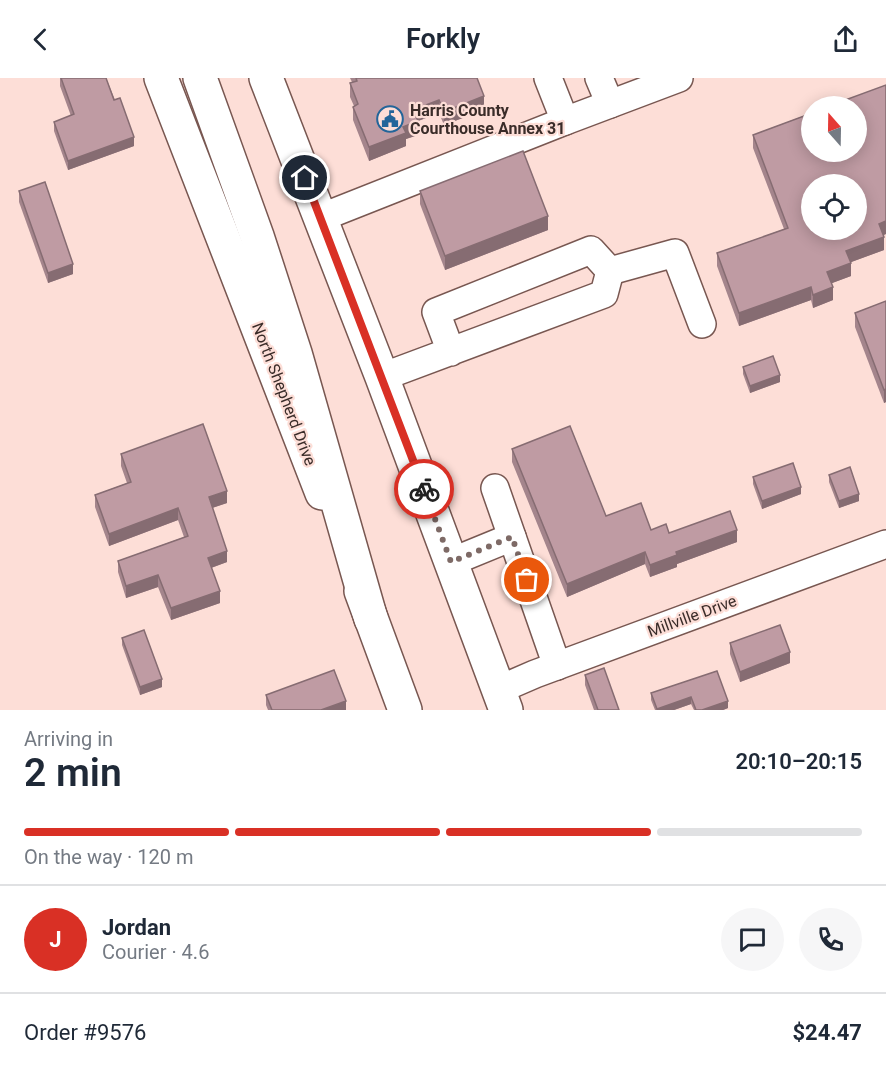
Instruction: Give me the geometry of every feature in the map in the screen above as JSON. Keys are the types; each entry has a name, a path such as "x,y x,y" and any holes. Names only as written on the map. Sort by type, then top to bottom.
{"main road":[{"name":"North Shepherd Drive","path":"161,78 372,619 405,710"},
{"path":"200,78 296,353 372,619"},
{"path":"266,78 382,377 502,700"}],"street":[{"path":"548,78 565,121"},
{"path":"599,78 610,104"},
{"path":"320,218 679,78"},
{"path":"451,352 436,312 591,250 610,271"},
{"path":"610,271 675,253 702,324"},
{"path":"382,377 604,294 610,271"},
{"path":"495,488 557,666"},
{"path":"451,562 512,537"},
{"name":"Millville Drive","path":"502,700 557,666 886,544"}],"building":[{"path":"61,78 106,78 114,100 120,98 134,137 68,161 54,122 74,114"},
{"name":"Harris County Courthouse Annex 31","path":"356,78 477,78 484,96 444,112 439,100 413,110 418,121 403,127 406,133 369,147 353,107 358,104 350,83 357,81"},
{"path":"886,85 886,221 879,224 884,237 846,251 851,263 827,272 833,287 813,295 811,287 739,313 717,253 788,228 753,135 801,117 801,162 867,162 867,96 856,96"},
{"path":"523,151 548,216 445,256 420,191"},
{"path":"45,182 73,264 48,273 19,191"},
{"path":"886,301 886,389 884,390 855,313"},
{"path":"773,356 780,375 750,386 743,367"},
{"path":"203,424 227,491 209,497 227,551 208,558 220,591 171,608 158,575 126,586 118,561 188,536 178,508 109,534 95,495 131,482 121,454"},
{"path":"570,426 606,516 641,503 651,530 666,524 669,533 730,511 737,530 676,552 677,555 650,565 645,552 567,584 512,449"},
{"path":"793,463 801,487 762,501 753,477"},
{"path":"850,467 859,494 839,501 829,475"},
{"path":"780,625 790,652 740,672 730,643"},
{"path":"144,630 162,679 140,687 122,638"},
{"path":"604,668 619,710 598,710 585,675"},
{"path":"334,670 346,701 321,710 272,710 266,695"},
{"path":"717,671 728,701 696,710 691,697 657,709 651,693"}],"way so far":[{"path":"424,489 451,562 512,537 527,580"}],"place":[{"name":"Harris County Courthouse Annex 31","path":"390,119"}],"route":[{"path":"305,178 424,489"}]}
